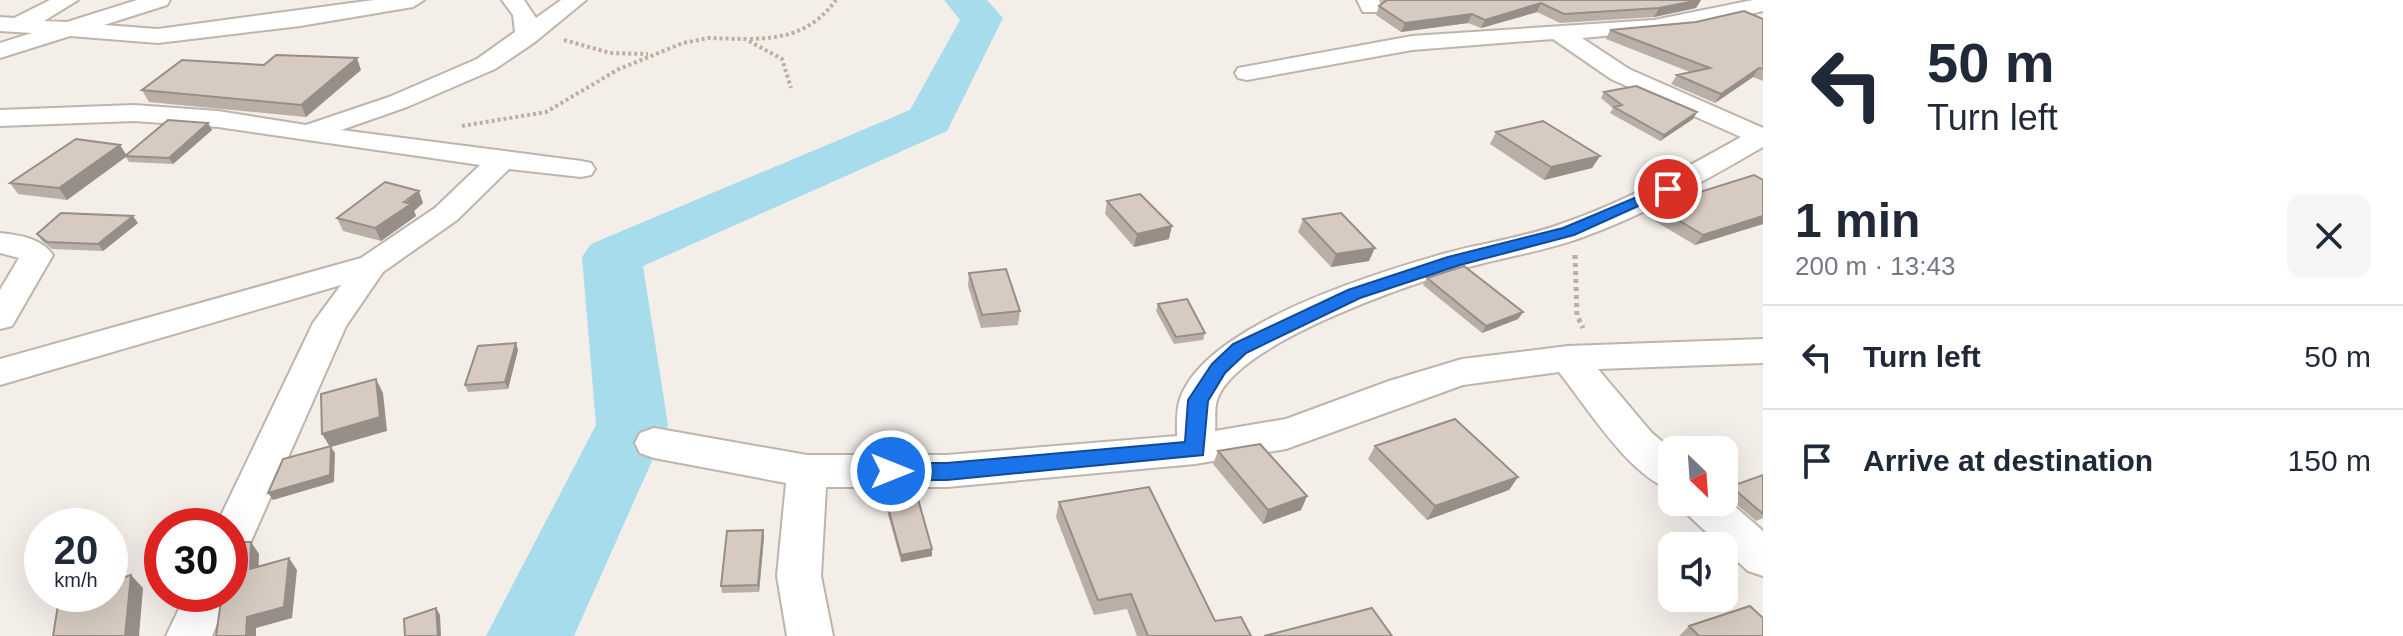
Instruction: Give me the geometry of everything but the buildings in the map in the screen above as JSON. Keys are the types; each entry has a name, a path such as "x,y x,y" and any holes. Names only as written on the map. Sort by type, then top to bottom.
{"street":[{"path":"10,24 67,0"},
{"path":"0,51 159,0"},
{"path":"10,24 158,36 300,19 413,0"},
{"path":"513,0 532,33"},
{"path":"313,132 398,102 486,64 575,0"},
{"path":"1247,73 1386,45 1699,22 1763,4"},
{"path":"1557,32 1620,74 1759,142"},
{"path":"0,118 134,113 313,132 384,145 581,169"},
{"path":"1195,449 1198,400 1218,369 1240,349 1354,294 1454,261 1569,232 1645,202 1759,142"},
{"path":"0,372 372,265 446,214 503,159"},
{"path":"0,243 17,244 37,255 0,318"},
{"path":"246,508 330,323 372,265"},
{"path":"654,443 807,471 947,471 1195,449 1286,434 1340,417 1402,390 1462,372 1583,358 1763,351"},
{"path":"1583,358 1637,442 1658,461"},
{"path":"807,471 799,573 803,620 810,636"},
{"path":"1717,516 1763,558"},
{"path":"189,636 200,612"}],"path":[{"path":"450,127 546,112 619,69 653,54 709,38 745,39 804,32 823,20 836,0"},
{"path":"532,33 610,53 653,54"},
{"path":"745,39 782,59 791,88"},
{"path":"1569,232 1578,267 1577,315 1583,358"}],"waterway":[{"path":"530,636 632,425 612,257 929,120 982,18 964,0"}],"route":[{"path":"891,471 947,471 1195,449 1198,400 1218,369 1240,349 1354,294 1454,261 1569,232 1645,202 1668,189"}]}
